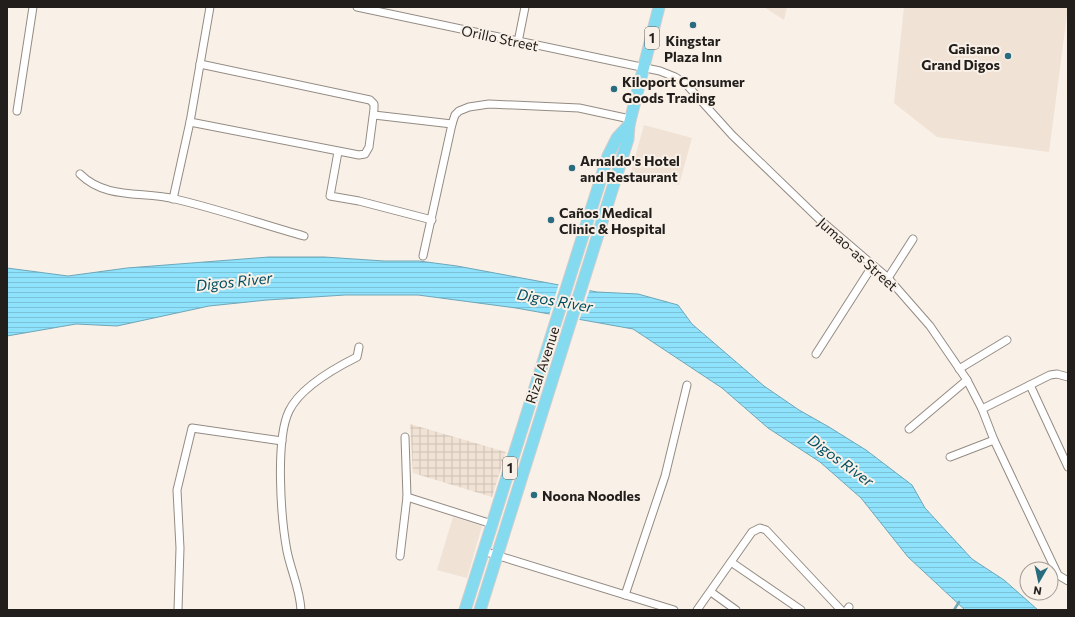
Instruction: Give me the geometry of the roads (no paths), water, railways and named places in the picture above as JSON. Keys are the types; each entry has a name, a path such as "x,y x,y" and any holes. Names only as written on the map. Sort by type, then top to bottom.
{"main road":[{"name":"Rizal Avenue","path":"480,610 628,139 630,122 659,7"},
{"name":"Rizal Avenue","path":"465,610 554,326 614,142 630,122"},
{"path":"562,302 576,306"}],"street":[{"path":"17,111 33,7"},
{"path":"173,199 190,122 210,7"},
{"name":"Orillo Street","path":"357,7 386,10 518,42 644,68"},
{"path":"518,42 525,7"},
{"path":"190,122 361,156 367,152 374,115 374,105 370,100 200,64"},
{"name":"Jumao-as Street","path":"644,68 667,73 686,84 732,135 803,204 888,278 930,326 967,380 982,409 994,440 1059,576 1068,581"},
{"path":"423,256 452,124 455,115 459,111 469,107 489,104 579,108 630,122"},
{"path":"374,115 452,124"},
{"path":"338,152 330,196 359,201 432,220"},
{"path":"80,174 91,183 105,189 132,195 173,199 304,236"},
{"path":"888,278 913,239"},
{"path":"816,354 873,265"},
{"path":"959,369 1007,340"},
{"path":"301,610 297,583 287,551 283,519 281,482 284,426 289,411 298,398 314,383 357,357 359,347"},
{"path":"982,409 1054,374 1068,377"},
{"path":"909,429 967,380"},
{"path":"625,595 665,476 687,385"},
{"path":"1030,385 1068,467"},
{"path":"178,610 180,548 176,490 192,428 282,441"},
{"path":"400,556 407,497 405,436"},
{"path":"950,456 994,440"},
{"path":"407,497 492,524"},
{"path":"697,610 752,532 758,528 764,529 841,610"},
{"path":"483,552 674,610"},
{"path":"731,562 801,610"},
{"path":"711,592 736,610"}],"water":[{"name":"Digos River","path":"269,257 324,257 384,261 419,261 457,266 597,292 638,294 678,305 692,324 764,386 799,410 866,450 912,485 925,508 972,559 1004,580 1019,593 1019,601 1028,601 1038,610 965,610 908,557 861,498 820,462 768,428 722,388 633,329 516,308 418,295 345,295 267,300 209,306 117,326 76,324 7,336 7,268 68,276 127,268"}],"waterway":[{"path":"954,610 959,602"}],"place":[{"name":"Kingstar Plaza Inn","path":"693,25"},
{"name":"Gaisano Grand Digos","path":"1008,56"},
{"name":"Kiloport Consumer Goods Trading","path":"614,89"},
{"name":"Arnaldo's Hotel and Restaurant","path":"572,168"},
{"name":"Caños Medical Clinic & Hospital","path":"551,220"},
{"name":"Noona Noodles","path":"534,495"}]}
